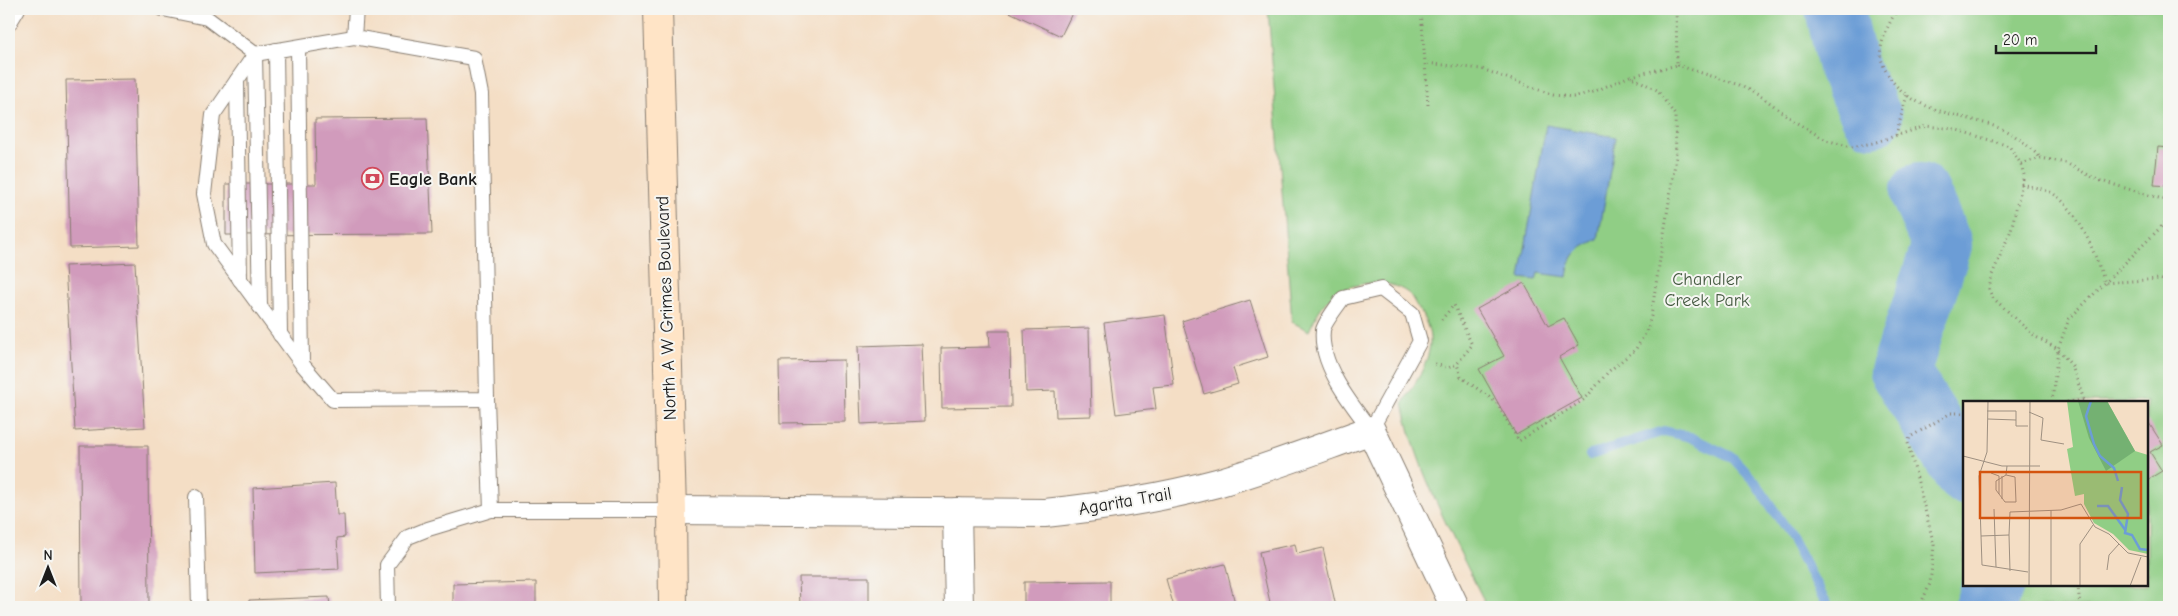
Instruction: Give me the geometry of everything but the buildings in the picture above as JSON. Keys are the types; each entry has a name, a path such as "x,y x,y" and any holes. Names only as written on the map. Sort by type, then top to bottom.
{"main road":[{"name":"North A W Grimes Boulevard","path":"658,9 673,607"}],"street":[{"name":"Agarita Trail","path":"672,510 1045,513 1104,507 1216,483 1271,466 1371,430"},
{"path":"1371,430 1456,607"},
{"path":"957,512 959,607"}],"lane":[{"path":"9,24 18,9"},
{"path":"163,9 207,18 255,54"},
{"path":"354,37 356,9"},
{"path":"486,399 333,400 302,364 214,244 204,194 213,116 255,54 354,37 474,58 481,94 486,399 491,510"},
{"path":"298,47 302,364"},
{"path":"276,50 280,335"},
{"path":"255,54 260,308"},
{"path":"237,80 240,280"},
{"path":"1381,289 1412,313 1420,341 1371,430 1352,406 1326,360 1323,329 1343,298 1381,289"},
{"path":"196,497 199,607"},
{"path":"388,607 387,565 408,537 491,510 672,510"}],"path":[{"path":"1422,9 1428,106"},
{"path":"1676,9 1677,66"},
{"path":"1897,9 1887,28 1880,49 1883,66 1892,82 1915,101 1942,112 2002,129 2019,138 2041,158"},
{"path":"1426,63 1482,69 1553,96 1573,97 1593,92 1630,76 1677,66 1739,85 1762,97 1797,123 1826,140 1851,147 1873,143 1926,126 1954,129 2009,146 2021,164 2024,175 2011,230 1992,275 1989,289 1992,297 2036,337 2058,349 2072,366 2085,401"},
{"path":"1457,364 1462,377 1496,402 1519,441 1585,398 1610,371 1635,350 1646,333 1651,316 1676,157 1675,116 1657,90 1630,76"},
{"path":"1895,135 1907,95"},
{"path":"2021,164 2041,158 2066,163 2098,180 2169,201"},
{"path":"2021,184 2051,193 2071,210 2096,255 2105,282"},
{"path":"2052,401 2058,349 2069,319 2169,219"},
{"path":"2105,282 2159,279 2169,282"},
{"path":"1432,364 1448,368 1457,364 1472,345 1454,305 1439,323"},
{"path":"1917,607 1921,603 1930,584 1934,544 1908,444 1910,437 1951,413 1963,412"},
{"path":"2078,586 2080,607"}],"green space":[{"name":"Chandler Creek Park","path":"1268,9 2169,9 2169,607 1487,607 1427,481 1409,429 1403,403 1423,368 1430,344 1430,334 1427,325 1411,296 1389,284 1367,283 1347,288 1337,293 1325,303 1309,331 1292,322"}],"water":[{"path":"1546,125 1616,137 1598,239 1576,253 1571,262 1567,277 1538,273 1536,280 1520,278"}],"waterway":[{"path":"1835,9 1848,67 1872,117"},
{"path":"1920,193 1942,245 1900,372 1963,472"},
{"path":"1590,455 1664,431 1690,437 1732,457 1755,482 1789,533 1828,607"},
{"path":"1984,607 1994,586"}],"place":[{"name":"Eagle Bank","path":"373,179"}]}
